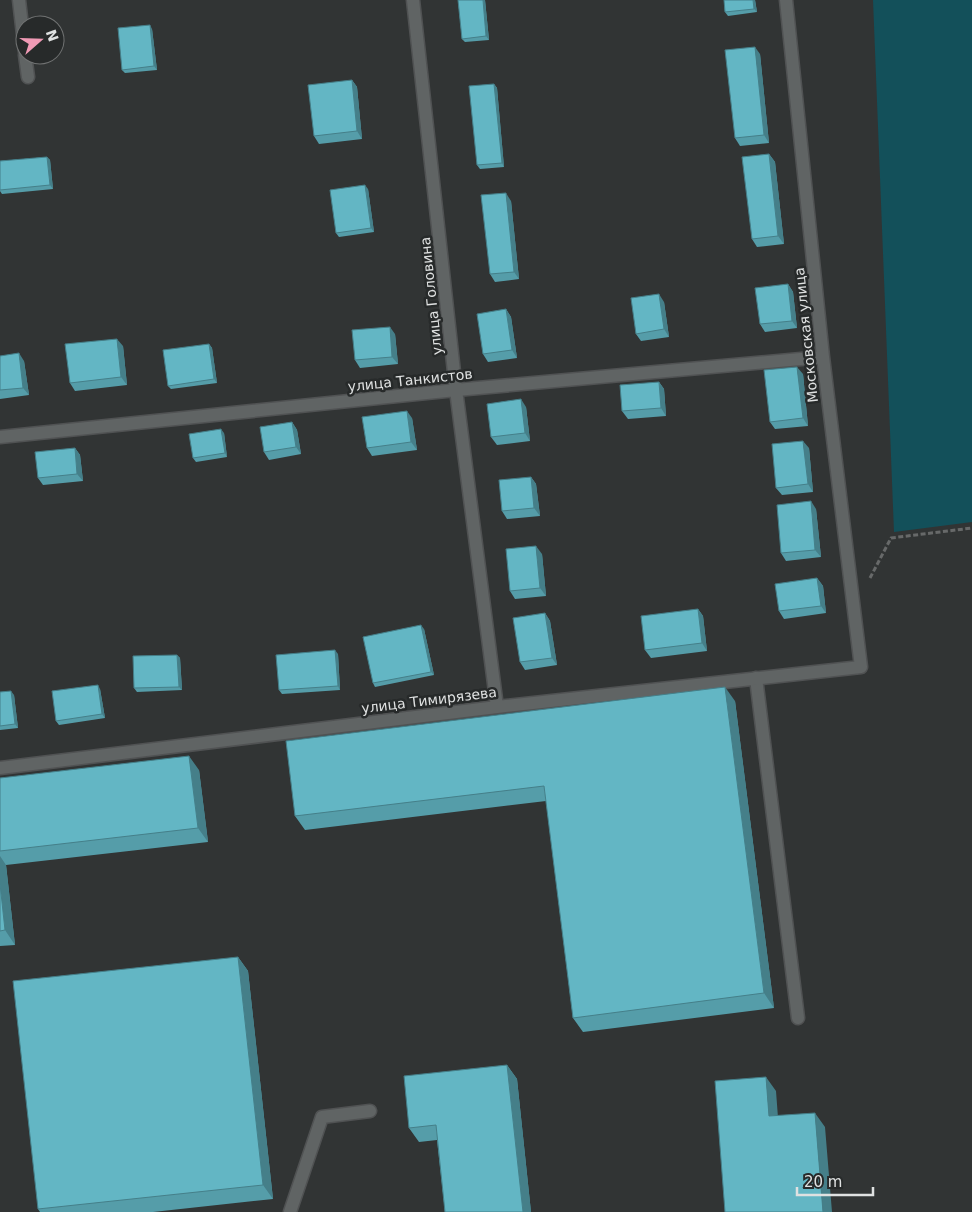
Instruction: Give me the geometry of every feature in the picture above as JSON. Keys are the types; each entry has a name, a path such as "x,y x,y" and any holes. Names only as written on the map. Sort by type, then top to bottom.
{"street":[{"path":"19,0 21,15"},
{"name":"улица Головина","path":"413,0 456,390 497,707"},
{"name":"Московская улица","path":"786,0 823,357 861,667"},
{"path":"26,65 28,77"},
{"name":"улица Танкистов","path":"0,437 456,390 823,357"},
{"name":"улица Тимирязева","path":"0,768 497,707 861,667"},
{"path":"756,678 798,1018"},
{"path":"290,1212 322,1117 370,1111"}],"path":[{"path":"854,607 891,538 972,528"}],"shaded area":[{"path":"873,0 972,0 972,522 894,532"}],"building":[{"path":"458,0 483,0 486,36 462,39"},
{"path":"724,0 753,0 754,9 725,12"},
{"path":"150,25 154,66 122,70 118,28"},
{"path":"755,47 764,135 735,138 725,50"},
{"path":"352,80 357,131 314,136 308,85"},
{"path":"494,84 502,163 477,165 469,86"},
{"path":"769,154 778,236 752,239 742,157"},
{"path":"47,157 50,185 0,190 0,161"},
{"path":"365,185 371,228 336,233 330,190"},
{"path":"506,193 514,272 490,274 481,195"},
{"path":"788,284 792,321 760,324 755,288"},
{"path":"659,294 664,329 636,334 631,298"},
{"path":"506,309 512,350 483,354 477,314"},
{"path":"390,327 392,357 355,360 352,330"},
{"path":"117,339 121,377 70,383 65,344"},
{"path":"209,344 214,379 168,386 163,350"},
{"path":"19,353 23,388 0,390 0,356"},
{"path":"797,367 803,418 770,422 764,370"},
{"path":"659,382 661,408 622,411 620,385"},
{"path":"521,399 525,433 491,437 487,404"},
{"path":"407,411 411,442 367,448 362,417"},
{"path":"292,422 296,447 264,452 260,427"},
{"path":"221,429 225,453 193,458 189,434"},
{"path":"803,441 808,484 776,488 772,444"},
{"path":"75,448 77,474 38,478 35,452"},
{"path":"531,477 534,508 502,511 499,480"},
{"path":"811,501 815,550 781,553 777,505"},
{"path":"536,546 540,588 510,591 506,549"},
{"path":"817,578 821,606 779,611 775,584"},
{"path":"698,609 702,643 645,650 641,616"},
{"path":"545,613 552,658 520,662 513,618"},
{"path":"421,625 431,672 373,683 363,637"},
{"path":"335,650 338,686 279,690 276,655"},
{"path":"177,655 179,687 134,688 133,656"},
{"path":"98,685 102,714 56,721 52,691"},
{"path":"725,687 764,993 573,1018 544,786 295,816 286,741"},
{"path":"11,691 15,724 0,726 0,692"},
{"path":"189,756 198,828 0,851 0,778"},
{"path":"0,884 5,930 0,931"},
{"path":"238,957 263,1185 38,1209 13,981"},
{"path":"507,1065 523,1212 445,1212 436,1125 409,1128 404,1076"},
{"path":"766,1077 769,1116 815,1113 823,1212 725,1212 715,1081"}]}
